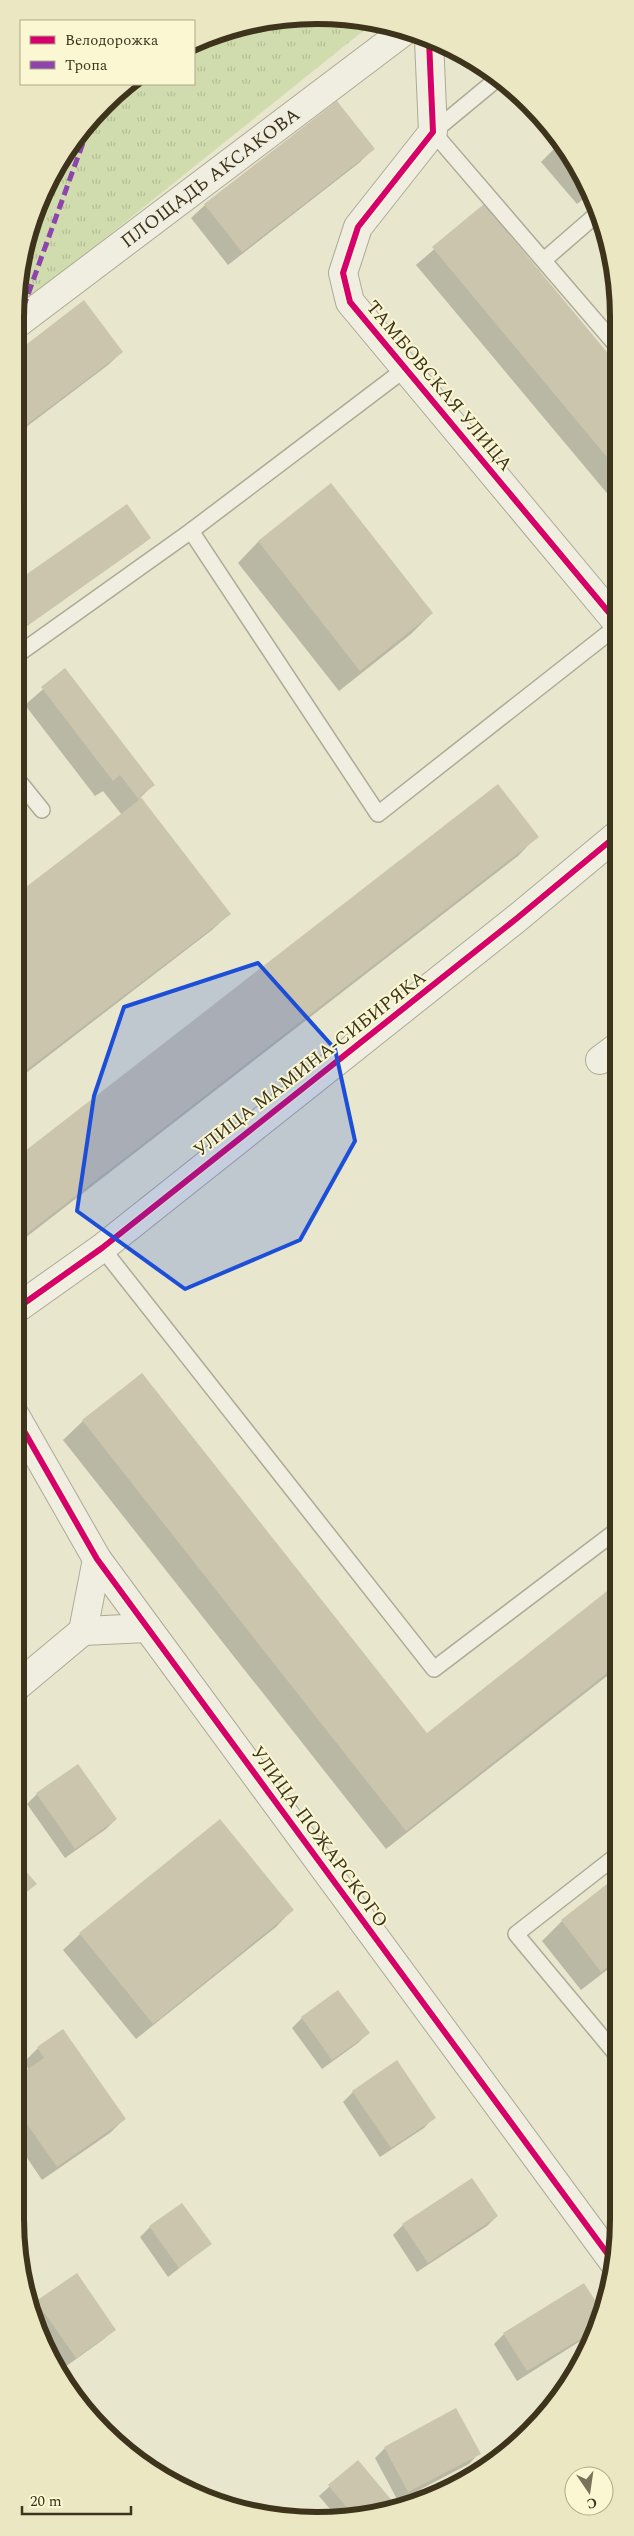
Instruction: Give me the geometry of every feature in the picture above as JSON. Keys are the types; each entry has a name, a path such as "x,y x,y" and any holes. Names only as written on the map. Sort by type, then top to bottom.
{"street":[{"name":"ПЛОЩАДЬ АКСАКОВА","path":"24,319 398,35"},
{"path":"429,46 433,132"},
{"name":"ТАМБОВСКАЯ УЛИЦА","path":"433,132 358,227 344,274 350,302 610,614"},
{"name":"УЛИЦА МАМИНА-СИБИРЯКА","path":"24,1303 102,1248 509,926 610,841"},
{"name":"УЛИЦА ПОЖАРСКОГО","path":"24,1431 97,1559 608,2255"},
{"path":"83,1631 97,1559"},
{"path":"24,1679 83,1631 147,1628"}],"lane":[{"path":"493,82 433,132 610,338"},
{"path":"544,260 593,218"},
{"path":"24,650 191,531 405,369"},
{"path":"191,531 378,814 610,632"},
{"path":"24,788 42,810"},
{"path":"102,1248 434,1669 610,1536"},
{"path":"610,1861 516,1934 610,2047"}],"highlighted area":[{"path":"258,963 335,1049 355,1141 300,1240 185,1289 77,1211 94,1096 124,1007"}],"green space":[{"path":"298,24 336,24 367,28 24,303 29,260 39,223 54,187 84,138 137,85 195,85 195,50 223,39 260,29"}],"building":[{"path":"337,101 375,149 242,252 204,204"},
{"path":"484,204 610,356 610,461 432,247"},
{"path":"84,300 123,352 24,427 24,346"},
{"path":"331,483 433,613 360,671 258,541"},
{"path":"127,504 151,538 24,628 24,576"},
{"path":"65,668 155,785 140,796 231,914 24,1072 24,889 139,800 120,775 113,781 41,687"},
{"path":"498,784 539,837 24,1236 24,1152"},
{"path":"142,1373 427,1733 610,1589 610,1671 406,1831 82,1420"},
{"path":"78,1764 117,1819 75,1849 36,1793"},
{"path":"220,1819 294,1910 153,2024 79,1933"},
{"path":"24,1869 37,1884 24,1894"},
{"path":"610,1882 610,1965 601,1972 561,1920"},
{"path":"338,1990 370,2033 332,2060 301,2017"},
{"path":"63,2029 126,2119 57,2167 24,2120 24,2072 44,2058 37,2047"},
{"path":"397,2060 436,2118 391,2148 352,2091"},
{"path":"472,2178 498,2216 428,2263 402,2224"},
{"path":"182,2203 212,2244 179,2268 149,2226"},
{"path":"77,2273 116,2330 76,2358 36,2301"},
{"path":"584,2283 597,2304 586,2336 527,2371 503,2333"},
{"path":"456,2408 481,2454 408,2492 384,2447"},
{"path":"358,2460 393,2502 349,2511 328,2485"}],"marked path":[{"path":"24,305 85,137"}],"cycle path":[{"path":"429,46 433,132 358,227 343,273 350,302 610,614"},
{"path":"24,1303 102,1248 516,919 610,841"},
{"path":"24,1431 97,1559 608,2255"}]}
